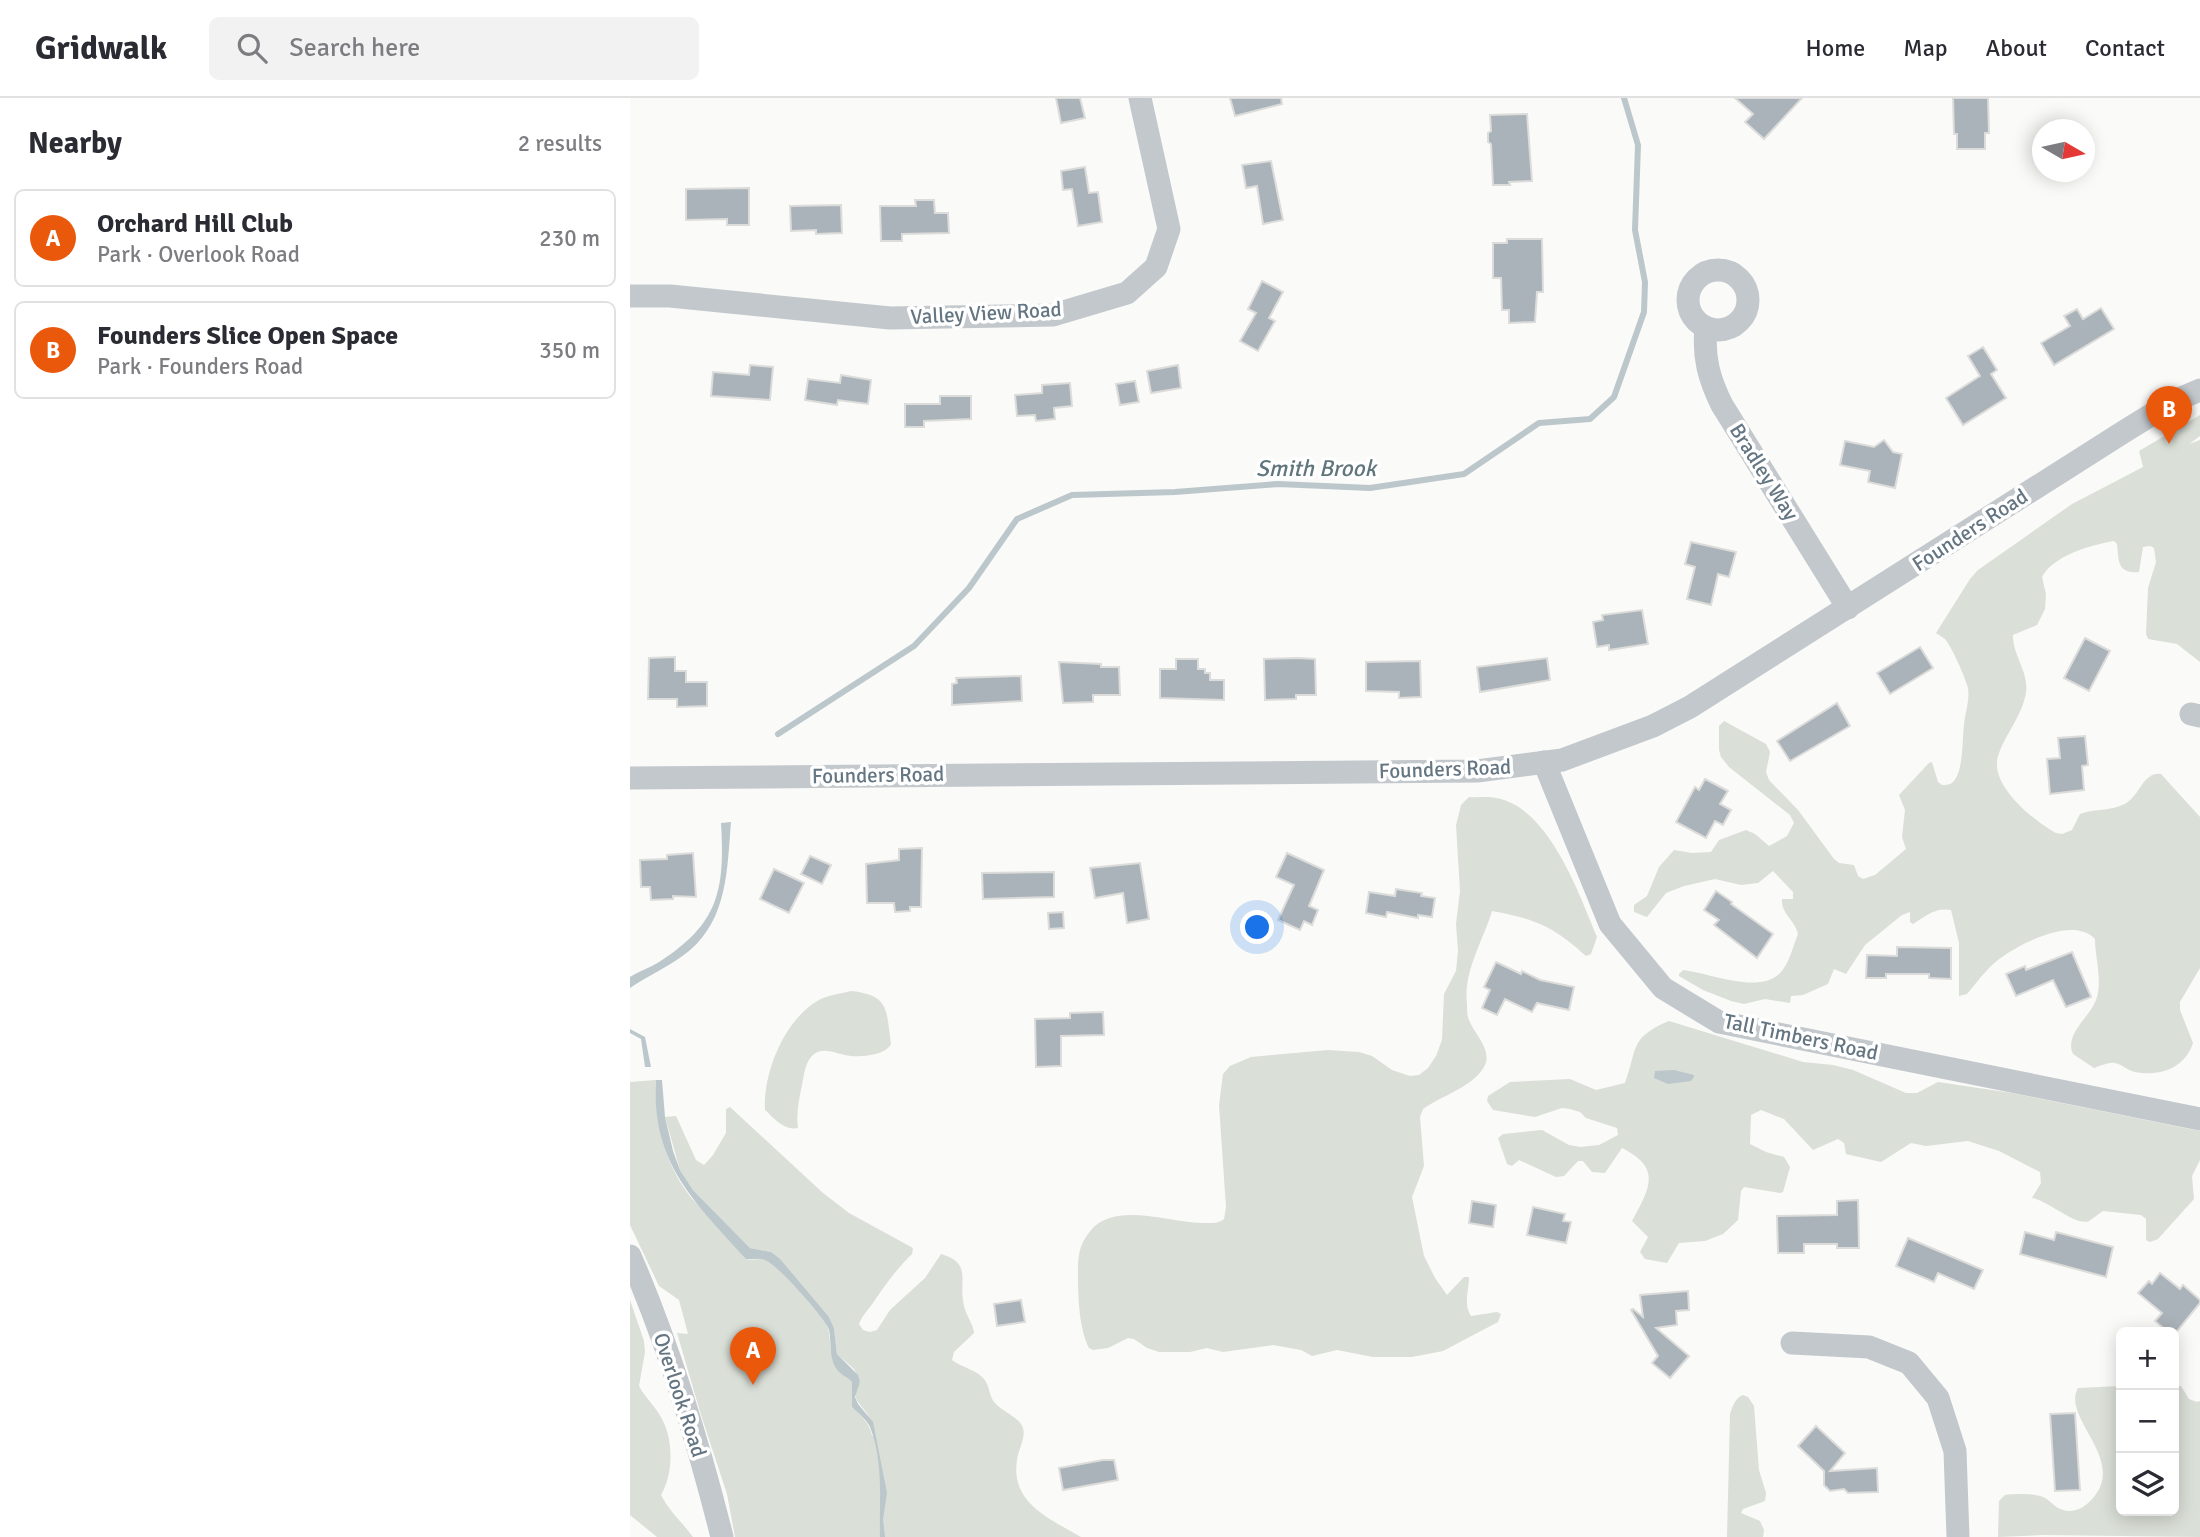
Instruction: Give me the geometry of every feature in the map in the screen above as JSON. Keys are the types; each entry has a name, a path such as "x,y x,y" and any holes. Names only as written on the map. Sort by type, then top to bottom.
{"street":[{"name":"Valley View Road","path":"630,296 670,296 890,318 1053,314 1127,293 1156,267 1168,229 1140,98"},
{"name":"Bradley Way","path":"1706,328 1705,361 1711,383 1722,405 1848,608"},
{"name":"Founders Road","path":"630,778 1477,771 1562,760 1653,726 1709,696 2125,431 2172,402 2200,390"},
{"name":"Tall Timbers Road","path":"1544,762 1610,924 1662,988 1719,1022 2200,1119"},
{"name":"Overlook Road","path":"630,1256 648,1297 688,1415 722,1537"},
{"path":"1792,1343 1869,1347 1909,1363 1937,1398 1955,1451 1958,1537"}],"shaded area":[{"path":"2200,415 2200,436 2189,444 2200,440 2200,662 2177,644 2148,639 2148,588 2156,562 2154,548 2143,547 2139,572 2122,568 2114,541 2084,548 2064,557 2042,577 2046,594 2045,609 2037,625 2013,635 2025,677 2026,692 2021,709 2001,748 1997,767 2000,779 2015,801 2056,833 2072,830 2080,814 2111,808 2129,801 2146,780 2155,774 2161,774 2200,817 2200,968 2180,1002 2180,1010 2193,1043 2184,1059 2162,1072 2144,1073 2115,1063 2094,1068 2073,1054 2072,1040 2096,1000 2099,985 2095,939 2075,930 2050,933 2014,949 1994,963 1967,994 1959,996 1959,943 1951,910 1946,909 1931,913 1913,924 1910,922 1910,912 1902,915 1865,945 1846,974 1834,969 1828,984 1803,995 1791,996 1790,1003 1765,999 1744,1004 1731,1001 1703,990 1679,976 1683,970 1732,981 1770,980 1785,966 1798,934 1782,904 1782,899 1793,899 1793,892 1773,871 1758,883 1741,885 1715,879 1684,886 1666,893 1647,917 1634,912 1634,905 1647,896 1659,867 1674,850 1711,852 1719,840 1746,830 1769,846 1787,836 1794,823 1790,815 1729,767 1721,757 1719,726 1724,721 1766,744 1770,752 1766,772 1769,780 1798,810 1834,859 1839,863 1854,865 1858,876 1863,879 1875,875 1906,849 1902,837 1905,810 1899,795 1929,763 1932,762 1938,782 1942,785 1952,783 1959,772 1968,688 1951,648 1945,639 1936,633 1970,579 1978,570 2072,504 2143,467 2139,451"},
{"path":"1469,797 1496,798 1515,805 1532,817 1560,855 1597,937 1591,954 1586,956 1564,937 1543,925 1492,911 1471,968 1467,992 1468,1017 1486,1053 1485,1065 1466,1085 1423,1109 1420,1117 1424,1166 1412,1197 1424,1256 1447,1295 1464,1277 1469,1277 1467,1302 1471,1316 1497,1312 1501,1314 1498,1322 1443,1351 1412,1357 1373,1357 1337,1350 1312,1356 1301,1350 1273,1345 1223,1352 1207,1348 1190,1352 1159,1352 1128,1338 1108,1348 1089,1348 1080,1312 1078,1267 1082,1246 1091,1230 1102,1221 1129,1215 1204,1223 1224,1219 1226,1207 1219,1105 1223,1074 1230,1066 1251,1057 1328,1050 1359,1052 1372,1056 1392,1070 1410,1076 1419,1075 1428,1068 1442,1040 1444,994 1456,971 1456,924 1460,891 1456,825 1461,805"},
{"path":"731,822 723,892 711,924 689,951 630,988 630,977 679,948 695,934 706,919 719,886 721,823"},
{"path":"851,991 873,996 884,1006 891,1044 884,1051 867,1056 827,1051 814,1054 804,1073 798,1107 798,1128 788,1128 765,1110 768,1079 778,1048 786,1033 807,1009 823,998"},
{"path":"1669,1021 1803,1062 1853,1070 1906,1093 1917,1093 1938,1082 2012,1093 2200,1131 2200,1160 2192,1176 2194,1199 2158,1239 2150,1242 2146,1240 2146,1219 2141,1215 2103,1211 2084,1222 2032,1198 2041,1183 2040,1172 1999,1151 1968,1141 1926,1146 1911,1143 1881,1162 1846,1154 1844,1143 1838,1139 1813,1150 1784,1119 1761,1110 1751,1115 1750,1144 1784,1157 1790,1167 1783,1192 1744,1187 1741,1191 1738,1220 1723,1234 1705,1241 1679,1243 1667,1263 1645,1259 1640,1252 1648,1237 1632,1221 1644,1198 1649,1180 1643,1163 1635,1156 1622,1148 1605,1173 1592,1172 1583,1161 1578,1161 1564,1176 1556,1177 1519,1160 1512,1166 1507,1164 1498,1138 1503,1134 1542,1130 1569,1145 1580,1147 1599,1145 1618,1135 1617,1128 1586,1118 1580,1112 1570,1109 1562,1108 1535,1117 1493,1110 1487,1101 1488,1096 1510,1082 1570,1079 1596,1090 1625,1083 1634,1052 1641,1039"},
{"path":"630,1029 645,1037 651,1067 645,1067 641,1039 630,1033"},
{"path":"1674,1070 1694,1077 1691,1081 1668,1084 1654,1078 1655,1071"},
{"path":"656,1080 662,1139 679,1180 691,1198 748,1260 762,1259 770,1262 798,1289 823,1320 827,1326 834,1363 852,1382 852,1407 876,1439 868,1415 856,1399 860,1382 854,1369 837,1354 834,1328 829,1317 771,1252 750,1248 693,1190 680,1170 665,1117 676,1116 696,1160 704,1165 726,1133 726,1109 730,1107 823,1193 849,1213 913,1248 912,1254 862,1317 859,1324 863,1330 877,1330 890,1310 925,1278 941,1254 957,1262 962,1274 964,1306 974,1333 954,1352 952,1360 981,1376 995,1403 1021,1424 1023,1436 1016,1475 1026,1499 1045,1516 1081,1537 735,1537 727,1494 677,1333 688,1334 679,1300 659,1286 630,1225 630,1082"},
{"path":"656,1080 662,1080 665,1117 673,1151 680,1170 693,1190 750,1248 771,1252 780,1259 829,1317 834,1328 837,1354 858,1375 860,1382 855,1397 873,1422 887,1493 883,1519 885,1537 880,1537 880,1482 874,1440 868,1424 852,1407 852,1382 836,1368 826,1324 773,1265 762,1259 746,1259 680,1180 661,1135 656,1109"},
{"path":"630,1300 644,1341 645,1352 639,1386 657,1410 670,1443 670,1466 661,1495 693,1537 657,1537 630,1515"},
{"path":"2116,1386 2116,1516 2179,1516 2179,1386 2189,1399 2200,1401 2200,1537 1998,1537 1999,1501 2005,1495 2039,1496 2065,1511 2080,1508 2093,1498 2101,1483 2103,1469 2099,1454 2078,1412 2075,1400 2078,1388"},
{"path":"1743,1395 1748,1397 1754,1406 1759,1470 1766,1493 1765,1501 1743,1509 1741,1513 1760,1521 1764,1530 1763,1537 1727,1537 1730,1414 1736,1400"}],"building":[{"path":"1056,98 1080,98 1085,118 1061,123"},
{"path":"1230,98 1281,98 1282,104 1235,116"},
{"path":"1735,98 1802,98 1764,139 1745,122 1753,114"},
{"path":"1953,98 1988,98 1989,133 1985,133 1985,149 1957,149"},
{"path":"1527,114 1532,181 1493,185 1491,144 1488,142 1488,133 1491,131 1490,115"},
{"path":"1271,161 1283,220 1263,224 1257,186 1246,188 1242,165"},
{"path":"1085,167 1089,193 1098,192 1102,222 1078,226 1072,189 1063,190 1061,171"},
{"path":"749,188 749,225 727,225 727,219 686,220 686,189"},
{"path":"915,200 934,200 935,213 948,213 949,233 902,234 902,241 881,241 880,206 916,206"},
{"path":"841,205 842,233 791,231 790,206"},
{"path":"1507,239 1542,239 1543,292 1537,292 1535,322 1509,323 1509,310 1502,310 1501,278 1493,278 1493,243 1507,243"},
{"path":"1262,281 1283,292 1269,318 1275,321 1258,351 1240,341 1256,313 1248,309"},
{"path":"2101,308 2114,329 2054,365 2041,343 2070,326 2064,316 2077,309 2083,319"},
{"path":"1983,347 1997,370 1991,374 2006,398 1963,425 1946,398 1980,376 1968,356"},
{"path":"750,365 773,367 770,400 711,396 713,372 749,375"},
{"path":"1178,365 1181,388 1151,393 1147,371"},
{"path":"841,375 871,380 868,404 838,400 837,405 805,400 808,379 840,383"},
{"path":"1135,381 1139,402 1120,405 1116,384"},
{"path":"1070,383 1072,406 1054,408 1055,419 1036,421 1035,415 1017,416 1015,395 1042,393 1042,385"},
{"path":"940,396 971,396 971,419 924,421 924,427 905,427 905,404 940,404"},
{"path":"1884,440 1893,452 1902,454 1895,488 1868,482 1870,471 1840,465 1845,441 1874,447"},
{"path":"1691,542 1736,552 1729,577 1718,574 1711,605 1687,599 1695,567 1685,564"},
{"path":"1642,610 1648,644 1609,650 1609,645 1597,647 1593,622 1603,620 1602,615"},
{"path":"2085,638 2110,651 2089,691 2064,678"},
{"path":"1920,647 1933,668 1890,694 1877,673"},
{"path":"675,657 675,671 686,671 686,682 707,682 707,706 677,707 677,699 648,699 649,658"},
{"path":"1547,658 1550,680 1480,692 1477,667"},
{"path":"1176,659 1198,659 1198,669 1205,669 1205,673 1210,673 1210,680 1224,680 1224,700 1160,698 1160,669 1176,669"},
{"path":"1264,659 1315,659 1316,695 1265,700"},
{"path":"1420,661 1421,697 1399,698 1399,692 1366,691 1366,662"},
{"path":"1059,662 1119,667 1120,695 1093,695 1093,702 1063,703"},
{"path":"1021,676 1022,701 952,705 952,684 957,683 956,678"},
{"path":"1837,703 1850,726 1790,761 1777,741"},
{"path":"2085,736 2088,765 2082,766 2084,790 2050,794 2047,759 2060,758 2058,738"},
{"path":"1705,779 1728,791 1720,804 1731,810 1723,825 1715,821 1706,838 1676,822 1695,787 1699,790"},
{"path":"922,848 921,907 895,912 894,903 867,903 866,864 899,860 899,849"},
{"path":"693,853 696,897 673,896 673,899 651,900 650,887 641,887 640,860 667,859 667,855"},
{"path":"1287,853 1324,870 1309,906 1318,910 1312,925 1304,921 1300,930 1278,920 1294,885 1276,877"},
{"path":"810,856 831,865 822,884 801,874"},
{"path":"1140,863 1149,919 1127,923 1123,893 1095,898 1090,868"},
{"path":"774,869 804,883 789,913 760,899"},
{"path":"1054,872 1054,897 983,899 982,873"},
{"path":"1396,889 1435,898 1432,917 1418,915 1418,918 1387,912 1386,917 1366,913 1369,892 1395,896"},
{"path":"1716,891 1773,934 1757,958 1714,925 1719,920 1704,910"},
{"path":"1063,912 1064,928 1049,929 1048,913"},
{"path":"1897,947 1951,948 1951,979 1929,978 1929,974 1886,974 1886,978 1866,978 1867,955 1897,956"},
{"path":"2072,952 2091,997 2066,1007 2053,980 2016,996 2006,974 2025,966 2026,970"},
{"path":"1496,962 1521,974 1522,971 1540,980 1574,987 1569,1010 1537,1003 1532,1012 1505,999 1497,1015 1482,1008 1490,990 1484,987"},
{"path":"1103,1012 1104,1035 1061,1036 1061,1066 1036,1067 1035,1019 1070,1018 1070,1013"},
{"path":"1858,1200 1859,1248 1837,1248 1837,1244 1804,1244 1804,1253 1778,1253 1777,1216 1837,1215 1837,1201"},
{"path":"1472,1201 1496,1205 1493,1227 1469,1223"},
{"path":"1533,1207 1565,1214 1563,1221 1571,1222 1566,1243 1527,1235"},
{"path":"2025,1232 2054,1240 2056,1232 2113,1247 2106,1277 2020,1254"},
{"path":"1908,1238 1983,1270 1974,1289 1938,1273 1934,1282 1896,1266"},
{"path":"2160,1273 2180,1289 2183,1285 2200,1300 2179,1329 2162,1327 2155,1321 2162,1313 2138,1293 2149,1281 2152,1284"},
{"path":"1688,1291 1689,1310 1676,1311 1677,1325 1656,1328 1689,1356 1670,1378 1652,1363 1658,1356 1631,1310 1643,1317 1640,1295"},
{"path":"1021,1300 1025,1322 997,1326 994,1304"},
{"path":"2075,1413 2080,1490 2055,1491 2050,1414"},
{"path":"1816,1426 1845,1453 1830,1471 1877,1468 1878,1492 1848,1493 1844,1489 1830,1491 1824,1485 1824,1471 1798,1446"},
{"path":"1114,1460 1118,1480 1063,1490 1059,1468"}],"waterway":[{"name":"Smith Brook","path":"778,734 914,646 969,588 1017,519 1072,495 1175,492 1278,484 1370,488 1464,474 1539,423 1590,419 1614,397 1644,312 1645,282 1635,230 1638,145 1624,98"}],"place":[{"name":"Founders Slice Open Space","path":"2169,444"},
{"name":"Orchard Hill Club","path":"753,1385"}]}
